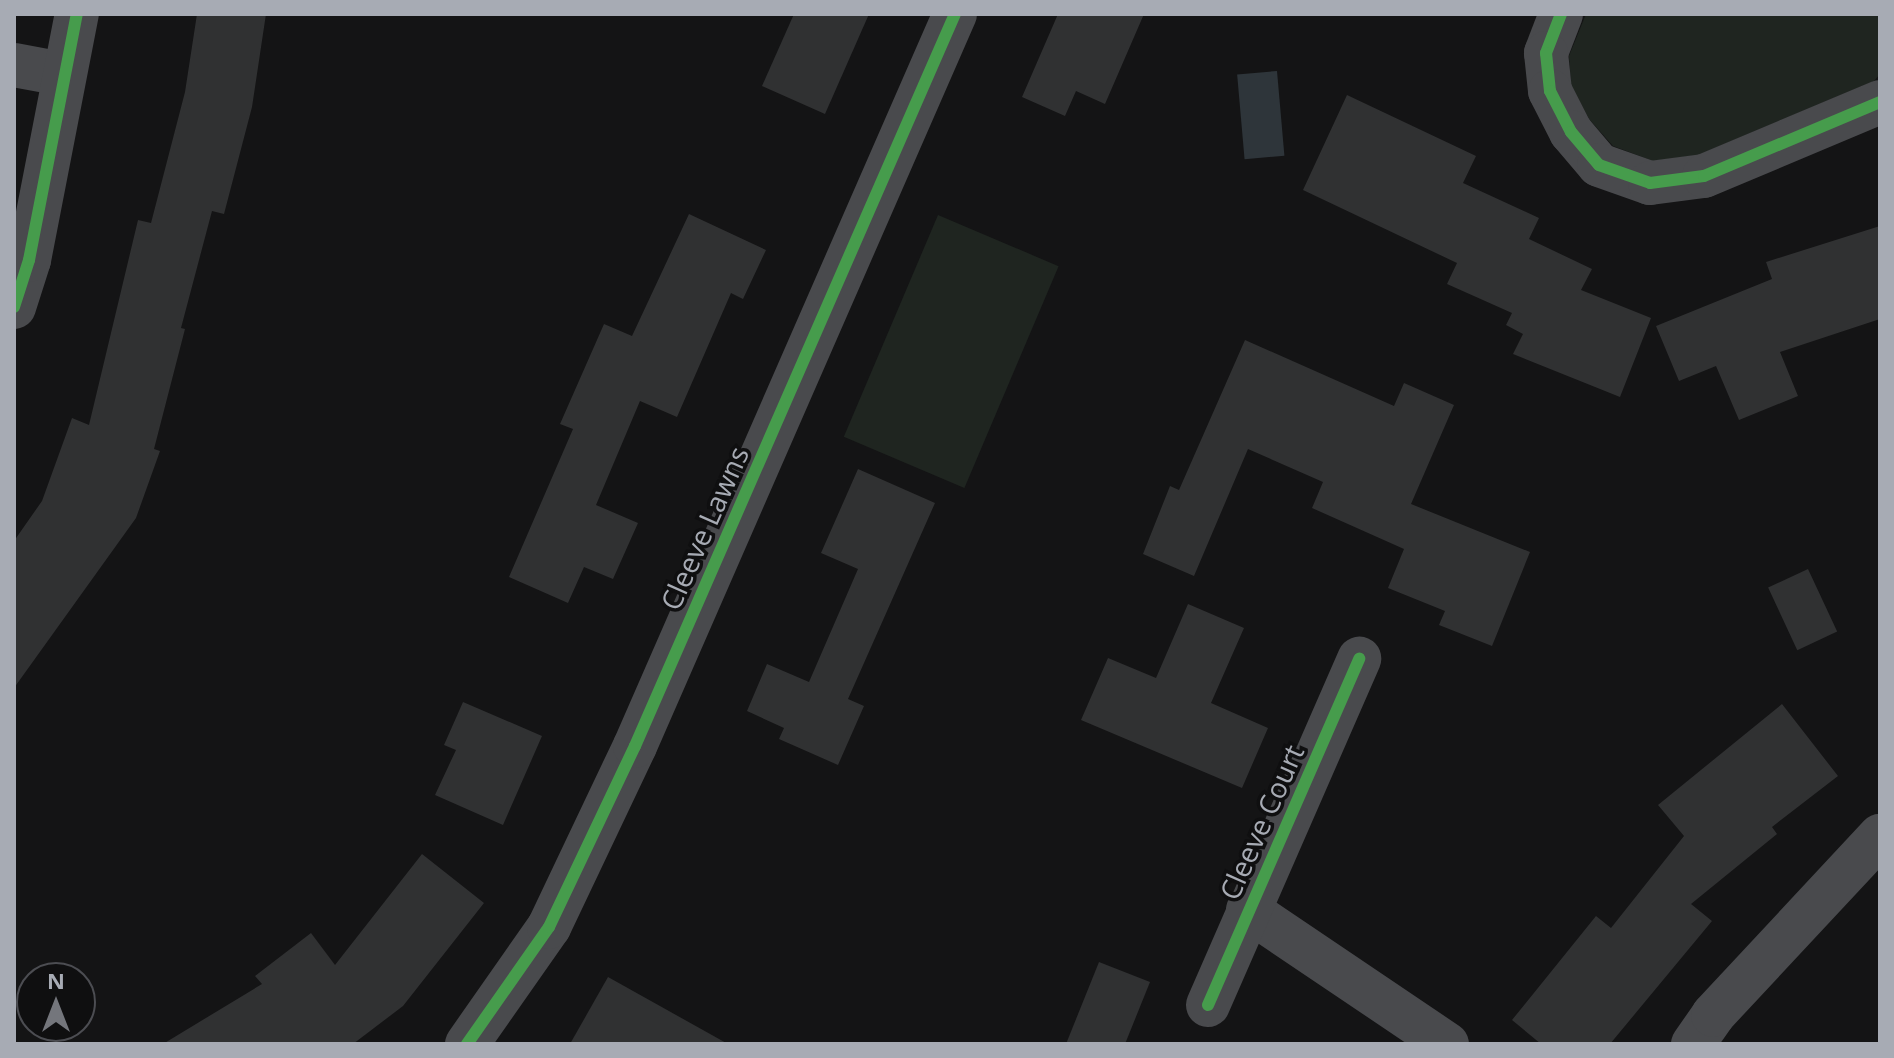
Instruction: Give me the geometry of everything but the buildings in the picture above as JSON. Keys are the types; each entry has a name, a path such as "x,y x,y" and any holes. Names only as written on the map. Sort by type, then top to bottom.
{"street":[{"path":"14,307 29,260 77,14"},
{"name":"Cleeve Lawns","path":"467,1044 549,927 635,746 955,14"},
{"path":"1561,14 1546,53 1550,91 1571,132 1599,165 1650,183 1704,176 1880,102"},
{"path":"14,65 63,74"},
{"name":"Cleeve Court","path":"1208,1005 1359,659"},
{"path":"1693,1044 1713,1015 1880,836"},
{"name":"Cleeve Court","path":"1248,910 1447,1044"}],"shaded area":[{"path":"1586,14 1880,14 1880,74 1874,81 1698,155 1653,161 1613,146 1589,119 1571,85 1569,56"},
{"path":"1277,71 1284,156 1245,159 1237,74"},
{"path":"938,215 1059,266 964,488 844,437"}],"cycle path":[{"path":"14,307 29,260 77,14"},
{"path":"467,1044 549,927 635,746 955,14"},
{"path":"1561,14 1546,53 1550,91 1571,132 1599,165 1650,183 1704,176 1880,102"},
{"path":"1208,1005 1359,659"}]}
